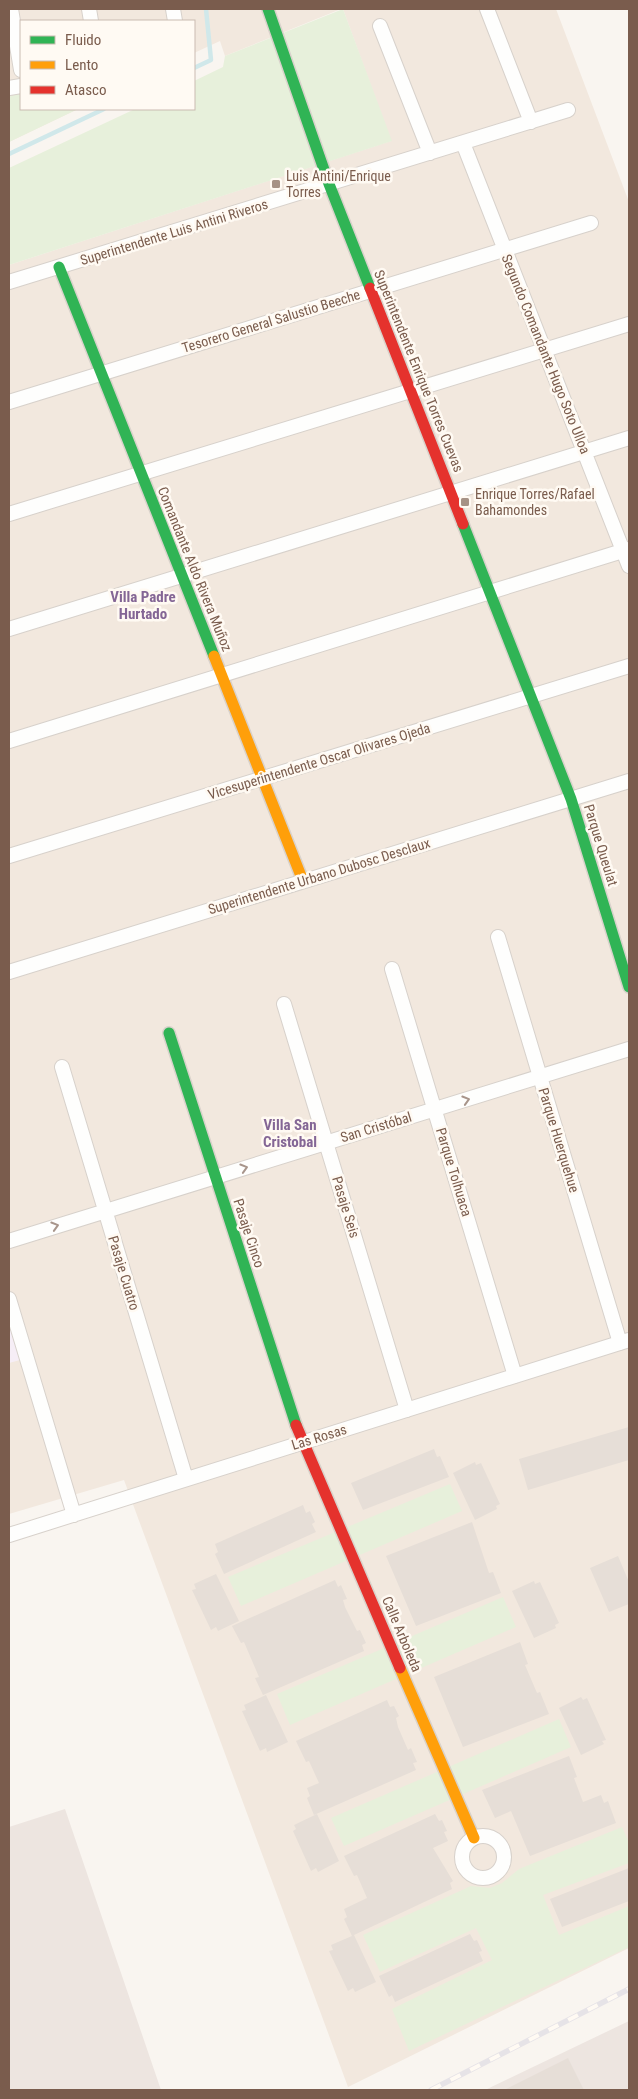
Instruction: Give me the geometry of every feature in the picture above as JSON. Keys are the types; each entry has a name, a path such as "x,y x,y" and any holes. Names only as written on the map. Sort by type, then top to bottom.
{"street":[{"path":"11,9 20,64"},
{"name":"Superintendente Enrique Torres Cuevas","path":"268,9 329,184 571,798"},
{"path":"487,9 531,122"},
{"path":"380,26 430,153"},
{"name":"Superintendente Luis Antini Riveros","path":"9,282 568,110"},
{"name":"Segundo Comandante Hugo Soto Ulloa","path":"463,143 584,452 626,550 629,566"},
{"name":"Tesorero General Salustio Beeche","path":"9,402 591,223"},
{"name":"Comandante Aldo Rivera Muñoz","path":"59,267 303,881"},
{"path":"9,514 629,324"},
{"path":"9,629 629,438"},
{"path":"9,742 626,550"},
{"name":"Vicesuperintendente Oscar Olivares Ojeda","path":"9,856 629,666"},
{"name":"Superintendente Urbano Dubosc Desclaux","path":"9,972 629,781"},
{"name":"Parque Queulat","path":"571,798 629,987"},
{"name":"Parque Huerquehue","path":"498,937 540,1077 624,1341"},
{"name":"Parque Tolhuaca","path":"392,969 515,1376"},
{"name":"Pasaje Seis","path":"284,1004 407,1410"},
{"name":"Pasaje Cinco","path":"169,1033 302,1443"},
{"name":"San Cristóbal","path":"9,1241 629,1049"},
{"name":"Pasaje Cuatro","path":"62,1067 186,1479"},
{"path":"9,1299 74,1515"},
{"name":"Las Rosas","path":"9,1535 624,1341"},
{"name":"Calle Arboleda","path":"302,1443 474,1838"}],"shaded area":[{"path":"9,9 341,9 225,56 220,41 195,53 195,20 20,20 20,110 76,110 9,142"},
{"path":"343,9 556,9 629,202 629,1948 348,2087 124,1480 9,1514 9,265 391,141"},
{"path":"11,1328 20,1360 9,1363 9,1329"},
{"path":"65,1809 161,2090 9,2090 9,1827"},
{"path":"629,2021 629,2090 485,2090"}],"green space":[{"path":"343,9 392,141 9,265 9,168 133,110 195,110 195,81 223,67 225,56"},
{"path":"20,94 20,110 76,110 9,142 9,96"},
{"path":"450,1484 462,1511 241,1606 228,1577"},
{"path":"503,1597 516,1627 290,1725 277,1694"},
{"path":"559,1719 571,1747 344,1846 331,1818"},
{"path":"622,1827 629,1843 629,1863 543,1895 559,1935 629,1906 629,1947 409,2051 392,2009 492,1960 476,1928 380,1972 363,1935 471,1886 490,1888 502,1883 519,1869"}],"building":[{"path":"629,1427 629,1460 528,1490 519,1459"},
{"path":"434,1449 437,1457 440,1456 449,1477 363,1510 351,1483"},
{"path":"475,1462 476,1465 481,1463 500,1504 496,1506 497,1509 475,1520 453,1473"},
{"path":"303,1505 306,1513 310,1511 315,1522 312,1524 316,1532 224,1574 215,1554 218,1552 215,1544"},
{"path":"472,1522 489,1573 493,1572 501,1593 416,1626 386,1556"},
{"path":"618,1556 629,1582 629,1604 609,1612 590,1568"},
{"path":"216,1574 239,1621 218,1631 216,1627 211,1630 192,1590 196,1589 194,1584"},
{"path":"335,1580 338,1587 341,1585 347,1599 343,1600 345,1607 357,1631 360,1630 366,1643 362,1645 364,1651 263,1695 255,1678 259,1677 244,1642 241,1643 232,1626"},
{"path":"534,1581 535,1584 540,1582 559,1623 555,1625 556,1628 534,1638 512,1591"},
{"path":"520,1642 528,1664 525,1665 537,1693 540,1692 549,1714 463,1747 434,1677"},
{"path":"266,1695 288,1742 267,1752 266,1748 260,1751 242,1711 246,1710 244,1705"},
{"path":"581,1697 583,1700 587,1698 606,1740 602,1741 604,1744 581,1755 559,1708"},
{"path":"387,1700 390,1707 394,1706 399,1716 396,1718 398,1727 408,1750 411,1748 417,1762 413,1763 416,1770 314,1815 307,1798 310,1796 307,1788 319,1783 309,1761 306,1762 296,1741"},
{"path":"569,1756 577,1777 574,1778 583,1802 601,1795 604,1803 608,1801 616,1823 530,1856 511,1811 495,1818 482,1790"},
{"path":"317,1814 339,1861 318,1872 316,1868 311,1871 293,1831 296,1829 294,1825"},
{"path":"435,1814 439,1821 442,1820 447,1831 444,1832 448,1841 433,1848 453,1881 450,1883 452,1889 354,1935 376,1982 355,1992 353,1988 348,1991 329,1951 333,1950 331,1945 352,1936 344,1919 347,1917 344,1909 367,1898 357,1875 354,1876 344,1856"},
{"path":"629,1868 629,1901 562,1927 550,1899"},
{"path":"470,1934 474,1941 477,1940 482,1951 479,1952 483,1961 395,2002 392,1995 389,1997 379,1976"},
{"path":"568,2058 584,2090 504,2090"}],"waterway":[{"path":"195,68 211,60 206,9"},
{"path":"9,154 102,110"}],"railway":[{"path":"431,2090 629,1989"}],"traffic: fast":[{"path":"268,9 329,184 370,288"},
{"path":"59,267 214,656"},
{"path":"463,524 571,799 629,987"},
{"path":"169,1033 296,1425"}],"traffic: slow":[{"path":"214,656 303,881"},
{"path":"400,1668 474,1838"}],"traffic: jam":[{"path":"370,288 463,524"},
{"path":"296,1425 400,1668"}],"place":[{"name":"Luis Antini/Enrique Torres","path":"276,184"},
{"name":"Enrique Torres/Rafael Bahamondes","path":"465,502"}],"district":[{"name":"Villa Padre Hurtado","path":"143,606"},
{"name":"Villa San Cristobal","path":"290,1134"}]}
